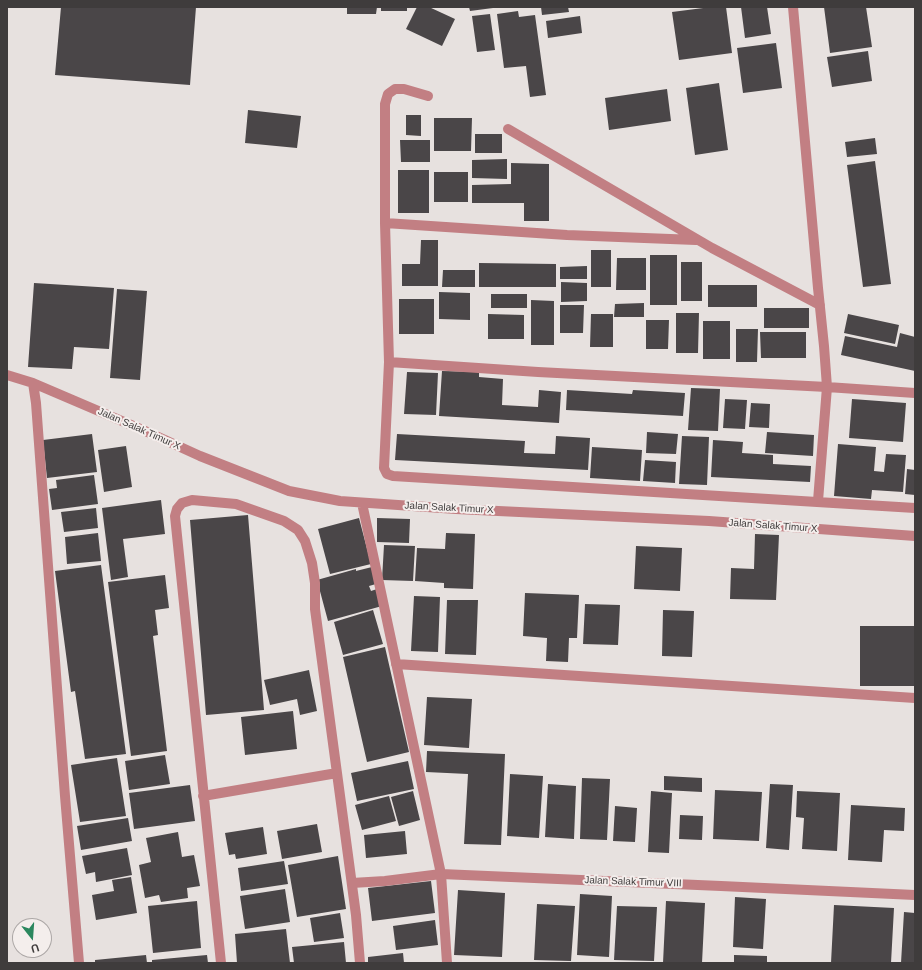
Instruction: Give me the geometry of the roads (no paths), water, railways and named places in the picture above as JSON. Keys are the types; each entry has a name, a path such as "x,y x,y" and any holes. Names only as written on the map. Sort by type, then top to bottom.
{"street":[{"path":"793,7 827,386 818,501"},
{"path":"428,96 404,88 396,89 388,94 385,104 385,223 389,362 384,468 387,474 393,476 915,508"},
{"path":"508,129 712,248 820,304"},
{"path":"385,223 567,235 698,240"},
{"path":"389,362 538,372 827,386 915,393"},
{"name":"Jalan Salak Timur X","path":"7,375 33,383 200,456 289,491 340,501 456,509 709,521 915,536"},
{"path":"33,383 36,404 79,963"},
{"path":"221,963 175,516 177,509 182,503 192,500 236,504 284,521 298,530 305,541 316,583 315,609 352,883 360,963"},
{"path":"362,503 441,874 447,963"},
{"path":"396,664 915,698"},
{"path":"203,796 337,773"},
{"name":"Jalan Salak Timur VIII","path":"352,883 385,881 441,874 915,895"}]}
